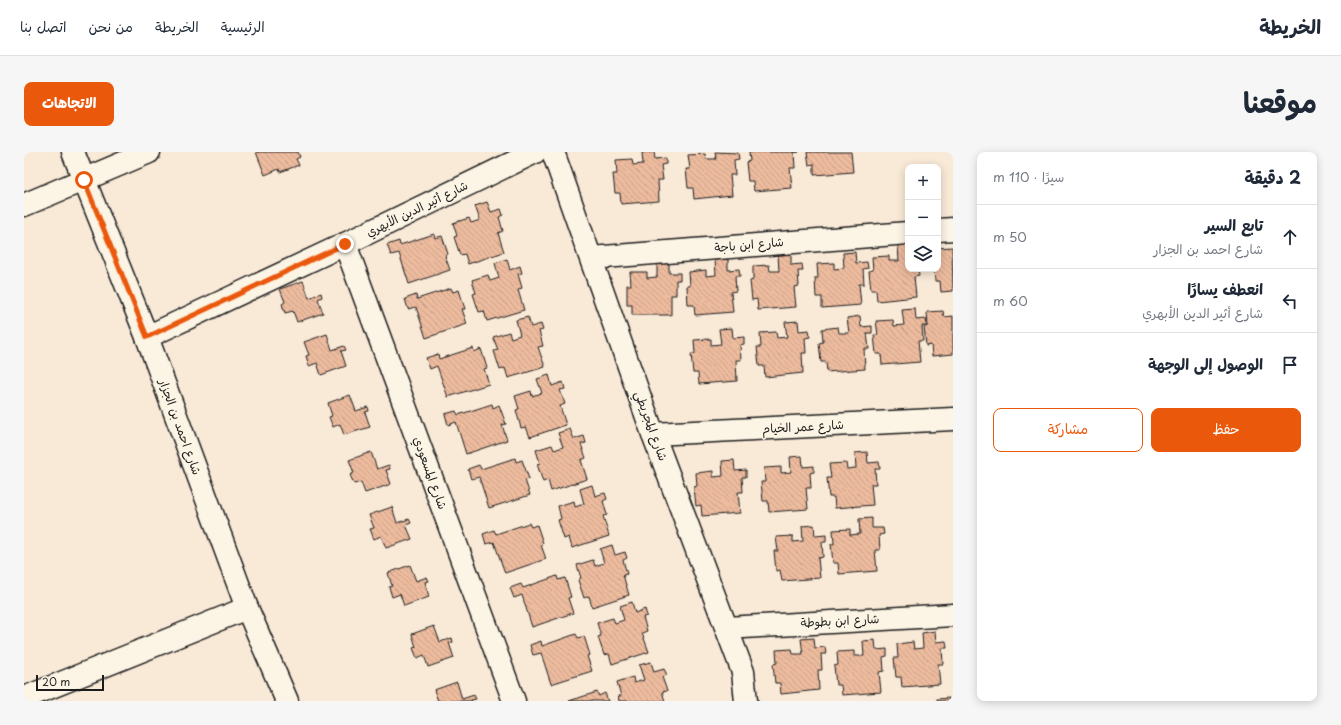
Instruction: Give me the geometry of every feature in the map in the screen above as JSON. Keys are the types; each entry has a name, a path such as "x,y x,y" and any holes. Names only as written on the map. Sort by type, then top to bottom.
{"street":[{"name":"شارع احمد بن الجزار","path":"73,152 147,337 247,608 287,701"},
{"path":"24,205 149,152"},
{"name":"شارع أثير الدين الأبهري","path":"147,337 345,244 535,152"},
{"name":"شارع المجريطي","path":"553,152 653,434 743,672 746,701"},
{"path":"941,230 953,229"},
{"name":"شارع ابن باجة","path":"591,258 905,233"},
{"name":"شارع المسعودي","path":"345,244 514,701"},
{"name":"شارع عمر الخيام","path":"653,434 953,419"},
{"path":"24,698 247,608"},
{"name":"شارع ابن بطوطة","path":"727,628 953,615"}],"building":[{"path":"256,152 298,152 300,157 296,159 299,165 280,172 279,169 265,175"},
{"path":"642,152 654,152 655,159 666,158 666,164 661,165 663,180 658,180 659,201 621,204 620,193 615,193 613,174 617,174 616,160 632,159 633,165 643,164"},
{"path":"715,152 738,153 739,159 734,160 735,175 730,175 732,195 694,199 693,188 688,188 686,169 690,169 688,155 705,154 706,159 716,159"},
{"path":"749,152 794,152 795,168 790,168 792,188 754,191 753,181 748,181 746,162 750,161"},
{"path":"807,152 851,152 853,172 814,175 814,164 809,165"},
{"path":"487,202 491,212 501,209 503,215 499,217 503,231 498,233 504,252 468,264 465,254 460,255 454,237 457,236 453,223 469,218 471,223 480,220 475,206"},
{"path":"434,234 435,238 442,236 448,254 445,256 450,270 409,284 399,253 391,255 387,245 399,241 400,245"},
{"path":"898,245 905,245 905,272 918,272 919,276 914,277 916,297 877,301 876,290 871,290 869,271 873,270 872,257 889,256 889,261 899,261"},
{"path":"952,247 953,291 941,292 940,281 935,281 934,272 941,272 941,248"},
{"path":"855,252 856,263 867,262 868,268 863,269 864,284 859,284 861,305 822,308 822,297 816,297 815,278 818,278 817,264 834,263 834,269 844,268 843,253"},
{"path":"791,254 791,265 802,264 803,271 798,271 799,286 794,287 796,307 758,310 757,299 752,300 750,281 753,280 753,266 769,265 770,271 779,271 778,255"},
{"path":"507,259 510,270 520,266 522,273 518,274 522,288 518,290 524,310 487,321 484,311 479,312 473,294 476,293 472,280 488,275 490,281 499,278 495,263"},
{"path":"728,259 728,270 739,269 740,276 735,276 736,291 731,292 733,312 695,315 694,305 688,305 687,286 690,286 689,272 706,270 706,276 716,275 715,260"},
{"path":"657,262 669,262 669,273 680,273 680,280 676,280 676,295 671,295 671,315 632,315 632,305 627,305 627,285 631,285 630,272 647,272 647,278 657,277"},
{"path":"303,281 309,298 321,293 322,297 318,299 323,313 297,322 293,311 285,313 282,304 285,302 280,289"},
{"path":"451,288 453,292 459,290 465,309 462,309 467,324 426,338 416,307 408,309 405,299 416,295 417,299"},
{"path":"915,309 916,320 926,319 927,326 922,326 923,341 918,341 920,362 882,365 881,354 876,354 874,335 878,335 876,321 893,320 894,326 904,325 902,310"},
{"path":"943,311 944,317 953,316 953,354 932,356 931,345 926,346 924,327 928,326 927,312"},
{"path":"860,316 861,327 872,326 872,333 867,333 869,349 864,349 865,369 827,372 826,362 821,362 819,343 823,342 822,329 838,327 839,333 849,333 847,318"},
{"path":"528,317 531,327 541,324 543,330 539,331 543,346 538,347 545,367 508,378 505,368 500,370 494,351 498,350 493,337 509,332 511,338 520,335 516,320"},
{"path":"798,321 799,331 809,330 810,337 805,338 806,353 802,353 803,373 765,377 764,366 759,366 757,347 761,347 760,333 776,332 777,338 787,337 785,322"},
{"path":"732,328 733,338 744,337 744,344 740,345 741,360 736,360 737,381 699,384 698,373 693,373 691,354 695,354 694,340 711,339 711,345 721,344 719,329"},
{"path":"327,334 332,350 344,346 346,350 341,351 346,366 321,375 317,363 309,366 306,356 309,355 304,342"},
{"path":"473,348 474,352 481,349 487,368 484,369 489,384 448,397 437,366 430,369 426,358 438,354 439,359"},
{"path":"549,375 552,386 563,382 565,389 560,390 565,404 560,406 566,425 530,437 526,427 521,428 516,410 519,409 515,396 531,391 532,396 542,393 537,379"},
{"path":"350,395 356,411 368,407 369,411 365,412 370,427 344,435 340,424 333,427 329,417 332,416 328,403"},
{"path":"492,404 493,408 499,405 506,424 502,425 507,440 466,454 456,422 448,425 445,414 456,411 458,415"},
{"path":"570,429 574,439 584,436 586,443 581,444 586,458 581,460 587,479 551,491 548,480 543,482 537,464 540,463 536,450 552,445 554,450 563,447 558,433"},
{"path":"371,452 377,469 389,465 390,469 386,470 391,484 365,493 361,482 354,484 350,475 354,473 349,460"},
{"path":"867,452 868,463 879,462 880,469 875,469 876,484 871,484 873,505 835,508 834,497 829,497 827,478 831,478 829,464 846,463 847,469 856,468 855,453"},
{"path":"802,456 803,467 814,466 814,472 810,473 811,488 806,488 808,509 769,512 768,501 763,501 761,482 765,482 764,468 781,467 781,473 791,472 790,457"},
{"path":"515,458 516,462 522,460 529,479 525,480 530,495 489,508 479,477 471,479 468,469 479,465 481,469"},
{"path":"734,460 735,471 746,470 746,477 742,477 743,492 738,492 740,513 702,516 701,505 696,506 694,487 697,486 696,473 713,471 713,477 723,476 722,461"},
{"path":"592,485 595,496 605,493 607,499 603,501 607,515 603,516 609,536 572,548 569,537 564,539 558,520 561,519 558,506 574,501 575,507 584,504 580,489"},
{"path":"392,507 397,523 409,519 411,523 406,525 412,539 386,548 381,536 374,539 370,529 374,528 369,515"},
{"path":"872,518 872,528 883,528 884,534 879,535 880,550 875,550 877,571 839,574 838,563 833,563 831,544 834,544 833,530 850,529 850,535 860,534 859,519"},
{"path":"529,523 531,527 537,525 543,543 541,545 546,559 505,573 494,542 486,544 483,534 494,530 496,534"},
{"path":"814,525 815,536 826,535 826,542 822,542 823,557 818,558 820,578 782,581 780,570 776,571 774,551 778,551 776,537 793,536 793,542 803,541 802,526"},
{"path":"612,545 615,555 625,552 627,558 623,560 627,574 623,575 629,595 592,607 589,596 584,598 578,580 581,578 577,565 593,560 595,566 604,563 600,549"},
{"path":"410,565 416,581 427,577 429,581 425,582 429,597 404,606 400,594 392,597 389,587 392,586 388,573"},
{"path":"557,576 558,580 565,578 571,597 568,598 573,613 532,627 522,595 514,598 510,588 521,584 523,588"},
{"path":"632,602 635,613 645,609 647,616 643,617 647,631 642,633 649,652 612,664 609,654 604,655 598,637 601,636 597,623 613,618 615,623 624,620 620,606"},
{"path":"434,626 440,642 452,638 453,642 449,643 454,658 428,667 424,655 417,658 413,648 416,647 412,634"},
{"path":"935,631 936,642 946,641 947,648 942,648 943,664 938,664 940,684 902,687 901,677 896,677 894,658 898,658 897,644 913,642 914,649 923,648 922,633"},
{"path":"576,634 578,638 584,636 590,655 587,656 592,671 551,684 541,653 533,655 530,645 541,641 542,646"},
{"path":"814,638 815,648 825,647 826,654 821,654 822,670 818,670 819,690 781,694 780,683 775,683 773,664 777,663 776,650 792,649 793,654 803,654 801,639"},
{"path":"875,640 876,650 887,649 887,656 883,657 884,671 879,672 881,692 842,695 841,685 836,685 834,666 838,665 837,652 854,651 854,656 864,656 863,641"},
{"path":"651,662 654,672 664,669 667,675 662,677 667,691 662,692 665,701 619,701 618,696 621,696 617,682 633,677 634,683 644,680 639,665"},
{"path":"457,682 462,699 474,695 476,699 471,700 472,701 438,701 434,690"},
{"path":"597,692 599,696 605,693 608,701 569,701"},
{"path":"949,698 949,701 937,701 937,699"}],"route":[{"path":"84,180 147,337 345,244"}]}
